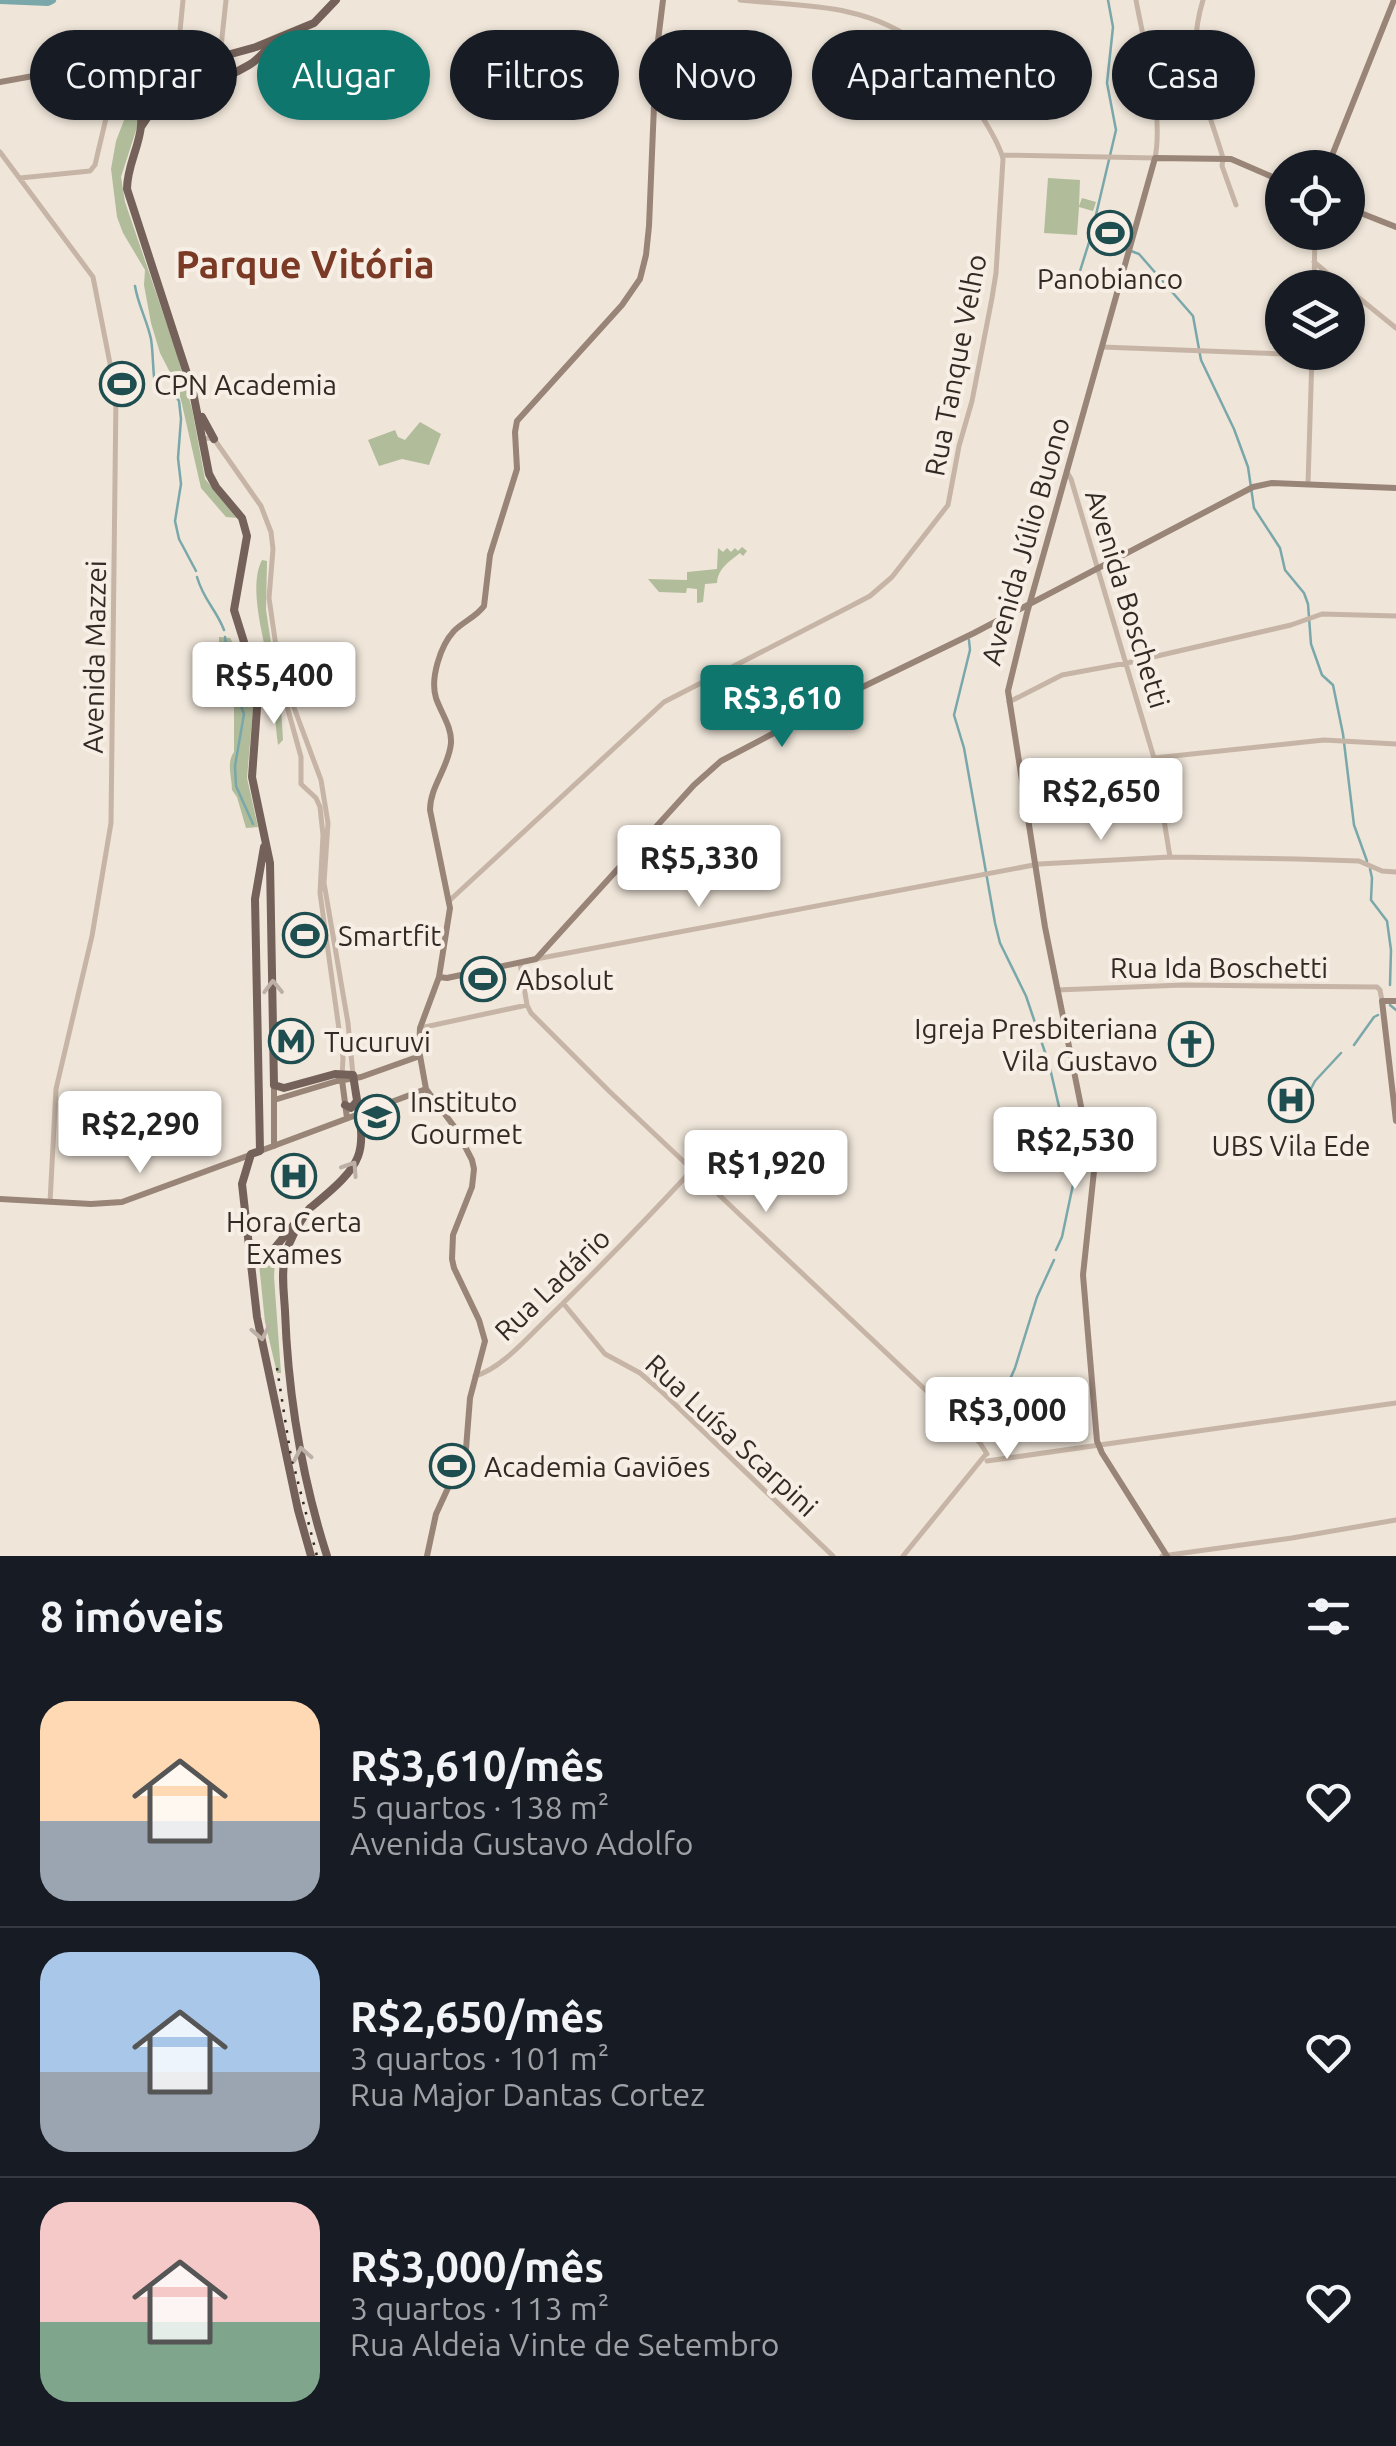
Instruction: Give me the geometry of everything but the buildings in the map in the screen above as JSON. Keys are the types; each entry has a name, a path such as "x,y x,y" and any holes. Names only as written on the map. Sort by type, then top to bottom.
{"main road":[{"path":"300,30 314,24 336,0"},
{"path":"427,1556 436,1514 466,1449 470,1398 485,1341 452,1260 453,1234 472,1187 472,1160 456,1129 426,1088 420,1056 420,1028 439,977 449,916 430,810 431,796 452,741 435,694 436,670 448,638 484,606 490,555 517,468 517,421 622,305 640,279 648,236 656,56 663,0"},
{"path":"1334,150 1394,0"},
{"path":"237,52 257,46"},
{"path":"0,82 30,77"},
{"path":"141,120 141,127"},
{"path":"146,120 128,167 127,189 196,404 212,481 243,522 246,548 234,610 257,687 252,777 270,863 274,1146"},
{"path":"1155,158 1223,153 1265,174"},
{"name":"Avenida Júlio Buono","path":"1155,158 1008,684 1034,864 1095,1177 1083,1267 1098,1446 1165,1556"},
{"path":"1365,215 1396,227"},
{"path":"196,404 214,439"},
{"path":"439,977 536,960 712,766 1247,490 1260,484 1396,488"},
{"path":"234,528 243,522"},
{"path":"242,1184 256,1152 260,1087 255,900 264,837"},
{"path":"259,881 267,880 271,885"},
{"path":"1396,1001 1382,1000 1396,1122"},
{"path":"257,1047 265,1050 274,1046"},
{"path":"274,1085 284,1088 354,1077 420,1056"},
{"path":"258,1070 268,1070 274,1085"},
{"path":"260,1087 267,1099 274,1100 342,1077"},
{"path":"342,1077 348,1118"},
{"path":"248,1237 256,1254 269,1256 298,1218 340,1184 358,1159 362,1142 354,1077"},
{"path":"2,1200 122,1202 426,1088"},
{"path":"345,1105 352,1108 357,1102"},
{"path":"231,1162 237,1166 242,1184 257,1317 302,1526 312,1556"},
{"path":"310,1208 285,1258 288,1368 301,1450 327,1556"},
{"path":"294,1235 299,1235 302,1242"},
{"path":"302,1526 319,1527"}],"street":[{"path":"180,30 183,0"},
{"path":"222,30 225,0"},
{"path":"740,0 846,11 905,34 929,50 964,85 1002,154 1155,158"},
{"name":"Avenida Júlio Buono","path":"1136,0 1154,92 1155,158"},
{"path":"1203,0 1195,30 1194,58 1236,205"},
{"path":"20,178 90,171 105,120"},
{"name":"Avenida Mazzei","path":"0,152 93,277 116,394 111,830 92,936 56,1090 48,1202"},
{"name":"Rua Tanque Velho","path":"449,902 664,702 866,598 892,577 927,534 951,496 972,401 996,272 1002,154"},
{"path":"30,192 31,184 38,178"},
{"path":"1314,250 1314,270"},
{"path":"1314,262 1324,270"},
{"path":"1365,303 1396,328"},
{"path":"1102,347 1265,353"},
{"path":"1308,484 1312,370"},
{"path":"202,440 214,439 261,506 272,532 269,598 289,717 300,747 300,781 320,803 323,835 319,884 348,1023 354,1077"},
{"path":"204,452 221,450"},
{"name":"Avenida Boschetti","path":"1067,472 1154,758 1170,857"},
{"path":"1009,702 1062,675 1332,613 1396,616"},
{"path":"280,671 322,780 328,834 324,883 338,988 342,1077"},
{"path":"1154,758 1331,741 1396,744"},
{"path":"300,781 310,774 322,780"},
{"path":"536,960 1034,864 1170,857 1359,861 1396,872"},
{"path":"520,963 531,1013 692,1170 844,1310 982,1446 986,1457"},
{"name":"Rua Ida Boschetti","path":"1057,990 1183,985 1376,987 1382,1000"},
{"path":"420,1028 527,1005"},
{"name":"Rua Ladário","path":"475,1376 512,1352 692,1170"},
{"name":"Rua Luísa Scarpini","path":"563,1303 605,1354 640,1373 661,1391 833,1556"},
{"path":"986,1457 997,1460 1396,1403"},
{"path":"903,1556 976,1464 986,1457"},
{"path":"1165,1556 1396,1520"}],"green space":[{"path":"124,120 139,120 121,177 125,202 176,351 205,479 238,518 226,517 201,488 181,400 151,323 145,270 117,217 111,169"},
{"path":"1048,178 1080,180 1079,206 1082,198 1096,202 1093,211 1079,207 1077,235 1044,233"},
{"path":"420,422 441,434 429,465 402,459 379,466 368,440 395,430 405,440"},
{"path":"742,547 747,551 725,565 717,583 705,584 703,602 697,603 697,589 687,588 686,593 659,592 648,579 687,580 687,572 717,569 718,548 731,552"},
{"path":"262,560 267,561 266,610 281,708 283,740 278,745 257,601"},
{"path":"219,637 230,638 252,675 254,690 225,690 224,664 206,664 205,678 199,677 200,657 210,657 210,651 219,651"},
{"path":"234,696 254,698 247,778 258,827 246,828 232,790"},
{"path":"275,1261 281,1373 277,1373 265,1322 259,1264"}],"waterway":[{"path":"0,0 52,0"},
{"path":"1075,287 1116,130 1107,83 1113,27 1108,0"},
{"path":"1091,236 1139,254 1193,316 1201,360 1248,467 1254,508 1280,548 1285,570 1308,604 1311,644 1322,675 1333,685 1354,825 1367,861"},
{"path":"135,286 151,339 157,395 175,395 179,401 181,484 175,521 179,539 196,571"},
{"path":"197,577 224,630"},
{"path":"225,637 235,689"},
{"path":"969,640 954,715 964,748 995,923 1049,1064 1075,1175 1056,1250"},
{"path":"237,696 244,714 235,766 236,786 253,824"},
{"path":"1370,869 1371,900 1387,921 1390,985"},
{"path":"1390,1005 1396,1010"},
{"path":"1354,1045 1378,1015"},
{"path":"1302,1106 1315,1081 1341,1053"},
{"path":"1005,1413 1003,1395 1054,1260"}],"railway":[{"path":"277,1368 290,1451 317,1556"}],"place":[{"name":"Panobianco","path":"1110,233"},
{"name":"CPN Academia","path":"122,384"},
{"name":"Smartfit","path":"305,935"},
{"name":"Absolut","path":"483,979"},
{"name":"Tucuruvi","path":"291,1041"},
{"name":"Igreja Presbiteriana Vila Gustavo","path":"1191,1044"},
{"name":"UBS Vila Ede","path":"1291,1100"},
{"name":"Instituto Gourmet","path":"377,1117"},
{"name":"Hora Certa Exames","path":"294,1176"},
{"name":"Academia Gaviões","path":"452,1466"}],"district":[{"name":"Parque Vitória","path":"305,264"}]}
